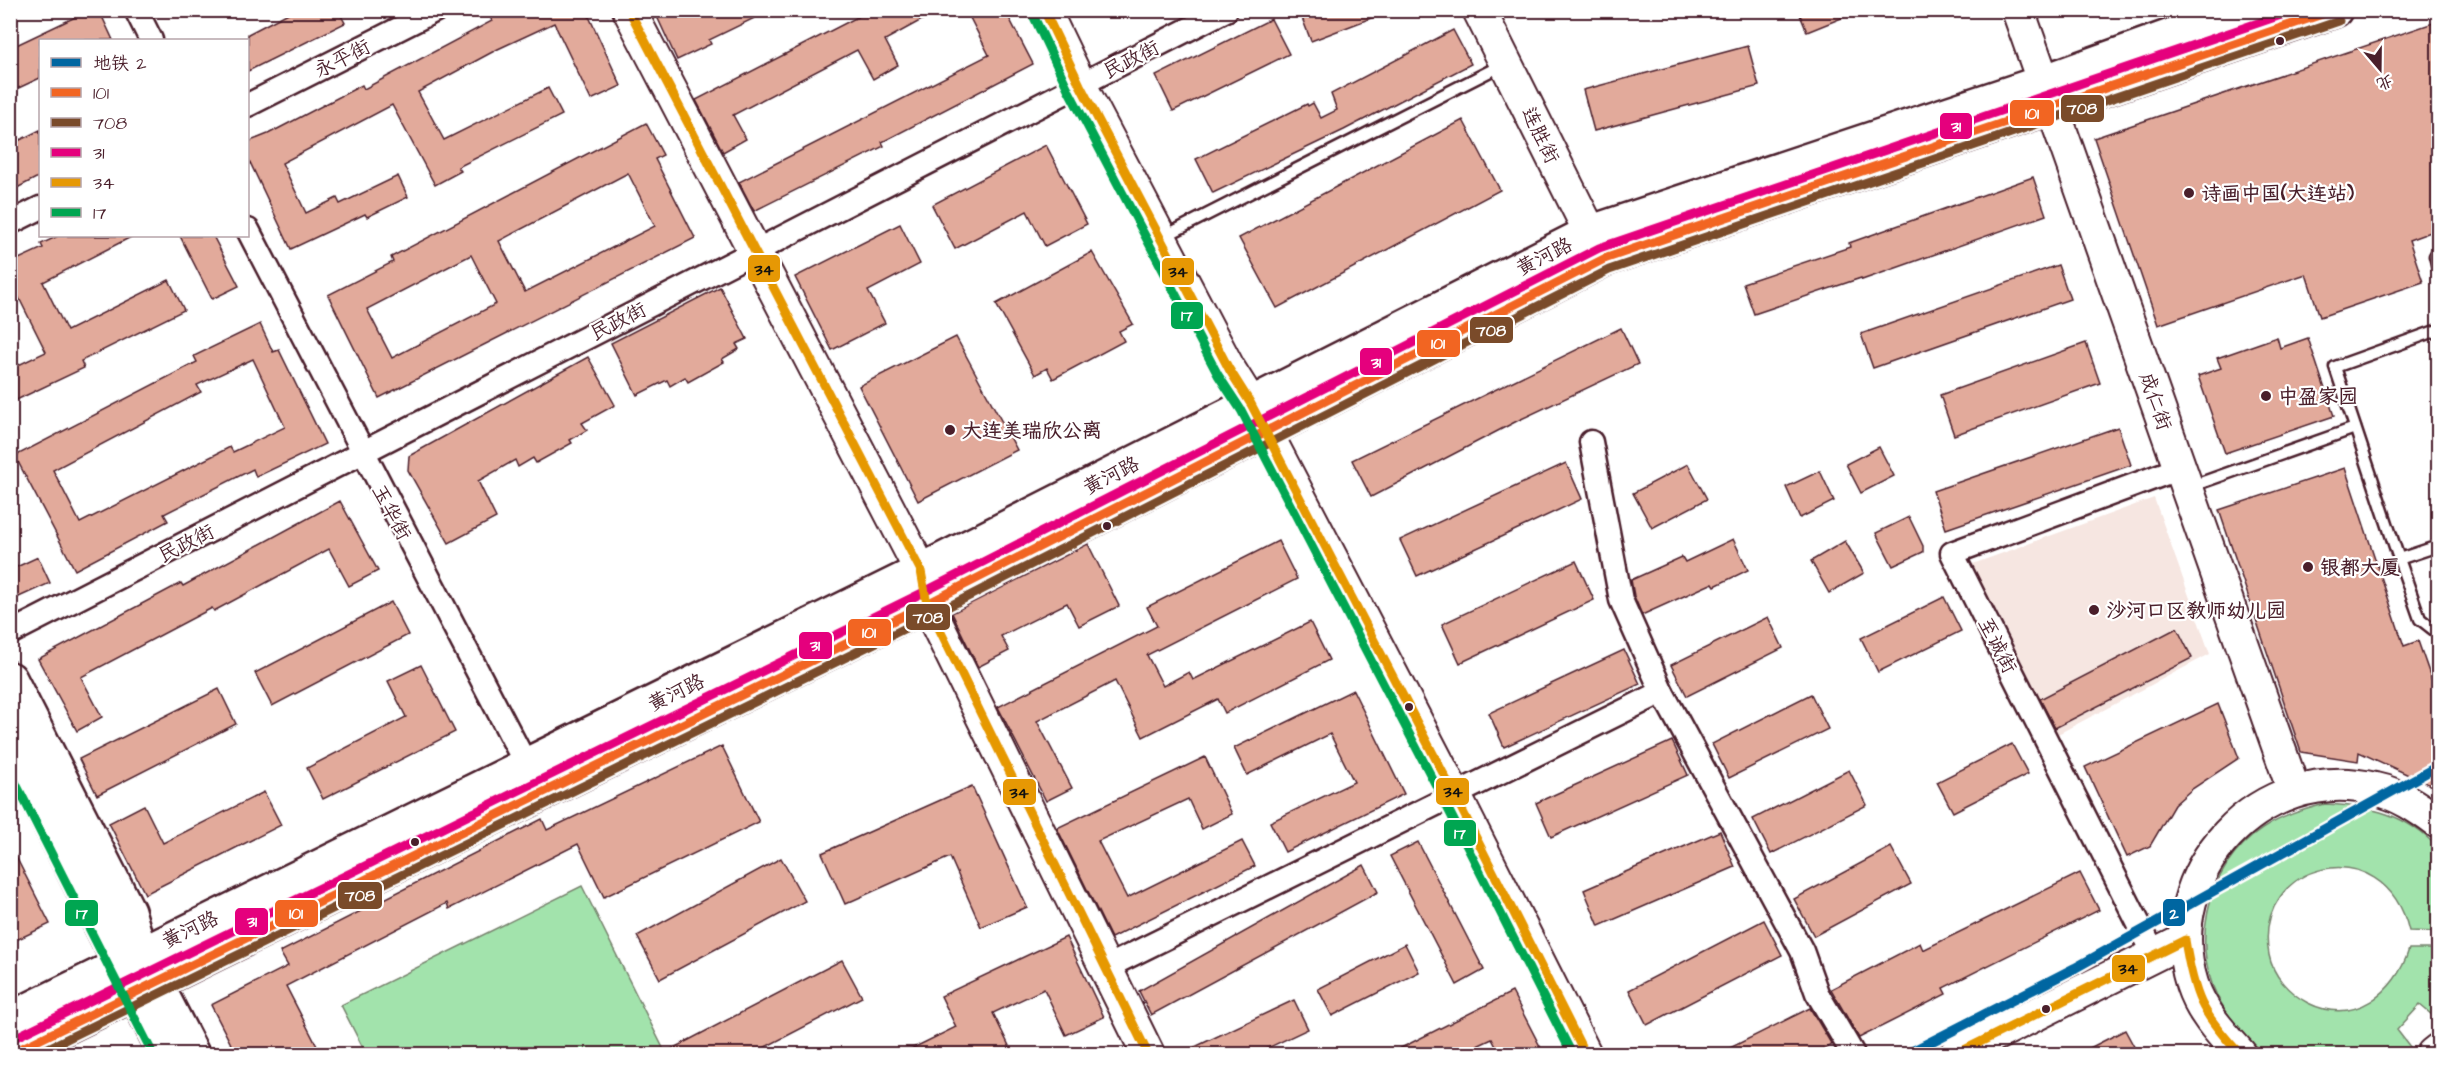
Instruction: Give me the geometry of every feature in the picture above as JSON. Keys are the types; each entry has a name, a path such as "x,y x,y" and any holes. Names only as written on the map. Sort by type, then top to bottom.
{"main road":[{"name":"黄河路","path":"2048,95 2243,10"},
{"name":"黄河路","path":"533,780 921,571 1258,417 1597,246 2048,95 2335,10"},
{"name":"黄河路","path":"10,1019 137,973 533,780 927,604 1258,417"},
{"path":"10,679 128,911 137,973 166,1054"},
{"path":"10,744 137,973 192,1054"},
{"name":"黄河路","path":"10,1054 137,973"}],"street":[{"path":"136,10 150,39"},
{"name":"永平街","path":"249,104 435,10"},
{"path":"629,10 921,571 927,604 1148,1054"},
{"path":"1044,10 1080,85 1160,238 1229,369 1258,417 1454,794 1585,1054"},
{"name":"民政街","path":"10,633 1226,10"},
{"name":"连胜街","path":"1479,10 1597,246"},
{"name":"成仁街","path":"2019,10 2294,791"},
{"path":"10,223 39,208"},
{"name":"玉华街","path":"249,232 361,453 533,780"},
{"path":"1591,442 1621,600 1662,692 1802,951 1817,993 1852,1054"},
{"name":"至诚街","path":"2154,954 1952,554 2183,477"},
{"path":"1107,967 1662,692"},
{"path":"2241,1054 2212,1024 2192,984 2185,940 2192,891 2214,847 2249,813 2294,791 2334,784 2375,789 2413,804 2439,822"},
{"path":"1956,1054 2185,940"},
{"path":"2433,1054 2439,1050"}],"lane":[{"path":"1160,238 1505,63"},
{"path":"2439,251 2435,256 2439,268"},
{"path":"2439,330 2335,367 2420,619 2439,633"},
{"path":"2183,477 2355,428"},
{"path":"2399,560 2439,546"}],"shaded area":[{"name":"沙河口区教师幼儿园","path":"2154,498 2210,654 2058,734 1970,565"}],"green space":[{"path":"2325,804 2357,807 2387,814 2414,827 2438,848 2438,932 2409,931 2395,899 2374,878 2349,869 2323,869 2299,879 2280,897 2269,923 2271,963 2278,977 2288,989 2301,999 2325,1009 2341,1010 2357,1008 2371,1001 2383,991 2403,965 2409,949 2438,949 2438,1020 2420,1005 2397,1030 2414,1052 2410,1054 2268,1054 2249,1040 2238,1027 2224,1008 2213,986 2206,962 2205,937 2208,911 2215,887 2227,865 2242,845 2262,829 2292,814"},
{"path":"582,886 666,1054 366,1054 341,1005"}],"building":[{"path":"90,10 99,10 113,39 39,39 39,78 10,92 10,48"},
{"path":"294,10 338,10 345,23 249,71 248,34"},
{"path":"487,10 586,10 621,86 591,100 554,23 498,49 418,92 444,140 548,88 562,115 458,167 461,171 435,185 392,105 282,163 306,213 337,198 340,204 398,176 408,197 367,217 365,214 291,249 249,160 249,142 362,85 364,89 492,21"},
{"path":"654,10 771,10 709,40 711,44 677,60"},
{"path":"871,10 940,10 885,40 898,65 873,79 857,50 733,115 746,139 723,152 696,100"},
{"path":"966,10 1005,10 1033,64 882,142 884,146 754,211 739,182 989,55"},
{"path":"1299,10 1387,10 1387,12 1311,41"},
{"path":"1798,10 1859,10 1859,11 1807,32"},
{"path":"1271,19 1289,54 1173,111 1156,76"},
{"path":"2439,21 2439,229 2409,240 2423,282 2320,317 2306,274 2158,325 2094,138"},
{"path":"1453,30 1471,64 1344,130 1213,193 1196,159 1307,104 1308,106 1313,103 1321,118 1337,110 1331,94"},
{"path":"1748,46 1759,86 1594,131 1583,90"},
{"path":"1463,120 1500,190 1277,308 1239,238"},
{"path":"646,123 663,155 655,159 695,238 379,398 328,295 393,262 391,257","holes":["628,173 655,226 525,292 499,241","471,255 496,304 392,358 367,309"]},
{"path":"39,130 39,177 17,188 10,176 10,145"},
{"path":"1046,145 1087,224 1045,246 1027,211 955,249 932,205"},
{"path":"2033,177 2046,215 1862,280 1861,278 1754,314 1743,283 1850,247 1849,243"},
{"path":"900,224 920,264 868,291 885,323 832,350 795,277"},
{"path":"56,237 131,237 43,282 67,331 169,280 184,310 81,361 84,368 10,403 10,369 46,352 18,296 10,300 10,263 43,248 41,244"},
{"path":"181,237 214,237 239,286 212,299"},
{"path":"1092,252 1133,324 1119,331 1124,341 1053,379 1047,368 1035,375 996,304"},
{"path":"2058,265 2070,299 1873,368 1861,334"},
{"path":"720,287 747,339 736,344 739,349 722,359 724,362 688,382 685,377 670,386 667,380 637,395 611,343"},
{"path":"260,324 273,352 279,350 325,444 256,477 253,469 164,514 168,521 75,570 15,456 197,362 194,356","holes":["253,359 285,427 233,452 230,447 80,523 53,470 201,392 197,385"]},
{"path":"1621,328 1638,364 1517,421 1371,497 1352,460"},
{"path":"956,337 1017,450 918,501 859,386"},
{"name":"中盈家园","path":"2277,337 2280,348 2308,338 2334,416 2225,453 2198,376 2221,368 2217,358"},
{"path":"2086,343 2100,383 1954,435 1940,395"},
{"path":"588,357 615,405 582,423 587,430 570,440 572,443 536,463 533,458 518,467 515,460 478,481 496,518 449,543 408,470 409,456"},
{"path":"2118,427 2131,465 1946,529 1933,491"},
{"path":"1879,447 1894,476 1861,493 1846,464"},
{"path":"1566,463 1582,499 1417,576 1400,540"},
{"path":"1688,464 1707,499 1652,528 1633,493"},
{"name":"银都大厦","path":"2345,468 2404,646 2418,641 2439,701 2439,789 2359,752 2358,761 2301,752 2219,510"},
{"path":"1820,471 1834,501 1800,518 1786,487"},
{"path":"340,501 378,571 349,586 329,549 214,611 212,608 81,677 102,717 77,731 38,659 181,583 183,586"},
{"path":"1909,517 1923,546 1923,552 1893,566 1876,533"},
{"path":"1733,539 1748,570 1715,586 1713,583 1642,615 1634,596 1631,580 1682,557 1685,562"},
{"path":"1278,541 1297,579 1147,655 1163,686 1189,672 1193,680 1310,622 1329,660 1225,713 1218,699 1143,737 1115,681 1037,721 1072,788 1046,801 998,707 1157,626 1147,607"},
{"path":"1845,541 1864,573 1829,593 1811,561"},
{"path":"1088,544 1119,606 1079,626 1067,603 1001,636 1009,651 978,667 952,613"},
{"path":"38,557 50,583 10,601 10,570"},
{"path":"1576,561 1594,600 1460,663 1442,624"},
{"path":"1944,597 1961,631 1878,672 1861,638"},
{"path":"391,602 408,635 272,706 255,673"},
{"path":"1768,617 1783,648 1687,696 1671,665"},
{"path":"2177,628 2192,658 2055,728 2040,699"},
{"path":"1624,650 1640,684 1504,747 1489,713"},
{"path":"421,665 455,732 323,799 307,768 406,717 388,681"},
{"path":"219,689 236,724 97,795 79,759"},
{"path":"1353,690 1404,794 1285,852 1270,822 1354,782 1330,734 1247,775 1234,748"},
{"path":"1811,694 1828,729 1729,778 1712,744"},
{"path":"2218,704 2239,758 2192,789 2174,805 2150,846 2127,857 2085,767"},
{"path":"1672,741 1688,775 1551,837 1536,803"},
{"path":"2012,744 2028,774 1953,812 1937,782"},
{"path":"722,746 759,822 604,897 578,844 449,909 447,903 286,986 321,1054 236,1054 211,1005 288,966 280,952 542,819 547,830"},
{"path":"1205,757 1232,814 1202,829 1188,799 1098,841 1127,898 1242,841 1255,866 1111,938 1057,828"},
{"path":"1849,770 1867,805 1771,854 1753,819"},
{"path":"972,786 1027,907 981,927 950,857 845,904 822,853"},
{"path":"264,792 281,825 145,894 109,823 144,805 163,843"},
{"path":"1720,831 1735,867 1599,926 1584,890"},
{"path":"1418,842 1484,970 1457,985 1390,856"},
{"path":"10,845 50,924 10,943"},
{"path":"1891,847 1911,884 1814,936 1794,899"},
{"path":"781,858 805,901 660,979 637,936"},
{"path":"1364,865 1378,892 1151,1015 1139,991"},
{"path":"2080,873 2099,910 1943,988 1946,994 1859,1038 1831,989 1920,943 1923,950"},
{"path":"1764,920 1782,955 1647,1025 1629,990"},
{"path":"1066,937 1104,1017 1066,1035 1044,989 993,1013 1013,1054 901,1054 956,1027 941,996"},
{"path":"1405,944 1419,972 1332,1016 1318,989"},
{"path":"842,960 862,997 752,1054 662,1054"},
{"path":"1512,992 1544,1054 1500,1054 1492,1039 1460,1054 1389,1054"},
{"path":"1294,1000 1308,1029 1255,1054 1180,1054"},
{"path":"1810,1008 1832,1045 1813,1054 1718,1054"},
{"path":"2125,1030 2138,1054 2078,1054"}],"metro line":[{"name":"2","path":"1907,1054 2075,968 2438,766"}],"transit line":[{"name":"34","path":"629,10 921,571 927,604 1148,1054"},
{"name":"34","path":"1044,10 1080,85 1229,369 1251,404 1454,794 1585,1054"},
{"name":"31","path":"10,1040 922,593 1599,248 2296,10"},
{"name":"101","path":"10,1054 927,604 1604,259 2334,10"},
{"name":"17","path":"1033,15 1069,91 1218,375 1241,410 1443,799 1572,1054"},
{"name":"708","path":"36,1054 932,615 1609,270 2339,21"},
{"name":"17","path":"10,772 153,1054"},
{"name":"34","path":"1956,1054 2185,940 2192,976 2201,1003 2216,1027 2240,1054"}],"place":[{"name":"诗画中国(大连站)","path":"2189,193"},
{"name":"中盈家园","path":"2266,396"},
{"name":"大连美瑞欣公离","path":"950,430"},
{"name":"银都大厦","path":"2308,567"},
{"name":"沙河口区教师幼儿园","path":"2094,610"}]}
